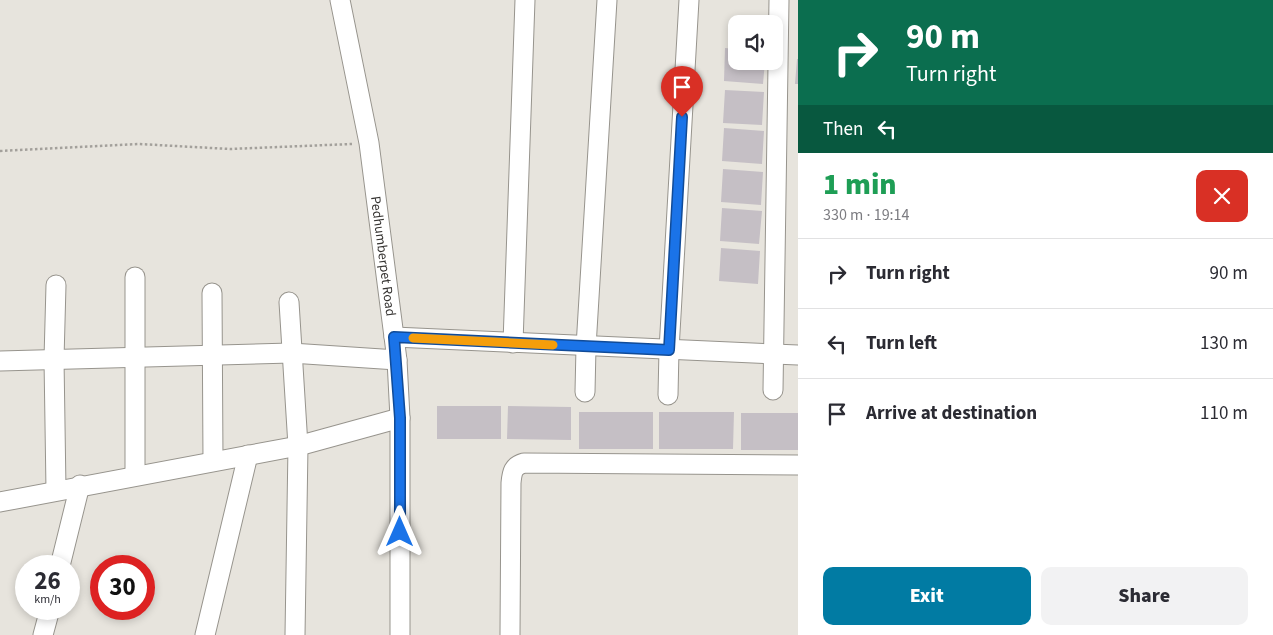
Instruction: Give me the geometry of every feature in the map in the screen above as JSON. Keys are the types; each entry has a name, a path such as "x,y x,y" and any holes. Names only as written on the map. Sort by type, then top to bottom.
{"street":[{"name":"Pedhumberpet Road","path":"340,0 369,143 397,360 400,418 400,635"},
{"path":"513,343 525,0"},
{"path":"585,392 586,347 607,0"},
{"path":"668,395 689,0"},
{"path":"773,390 779,0"},
{"path":"135,277 135,476"},
{"path":"56,285 54,359 56,490"},
{"path":"212,293 213,461"},
{"path":"289,302 298,446 295,635"},
{"path":"394,337 798,356"},
{"path":"0,361 291,353 397,360"},
{"path":"0,502 298,446 400,418"},
{"path":"205,635 248,455"},
{"path":"510,635 511,483 512,473 518,465 524,463 798,466"},
{"path":"63,555 80,486"},
{"path":"43,635 47,620"}],"path":[{"path":"0,151 140,144 230,149 369,143"}],"building":[{"path":"725,48 728,48 728,70 764,70 763,84 724,81"},
{"path":"797,59 798,84 795,84"},
{"path":"725,90 764,92 762,125 723,123"},
{"path":"724,128 764,131 762,164 722,161"},
{"path":"723,169 763,172 761,205 721,202"},
{"path":"722,208 762,211 759,244 720,241"},
{"path":"721,248 760,251 758,284 719,281"},
{"path":"437,406 501,406 501,439 437,439"},
{"path":"508,406 571,407 571,440 507,439"},
{"path":"579,412 653,412 653,449 579,449"},
{"path":"659,412 734,412 733,449 659,449"},
{"path":"741,413 798,413 798,450 741,450"}],"slow traffic":[{"path":"413,338 553,345"}],"route":[{"path":"400,532 400,418 394,337 669,350 682,117"}]}
